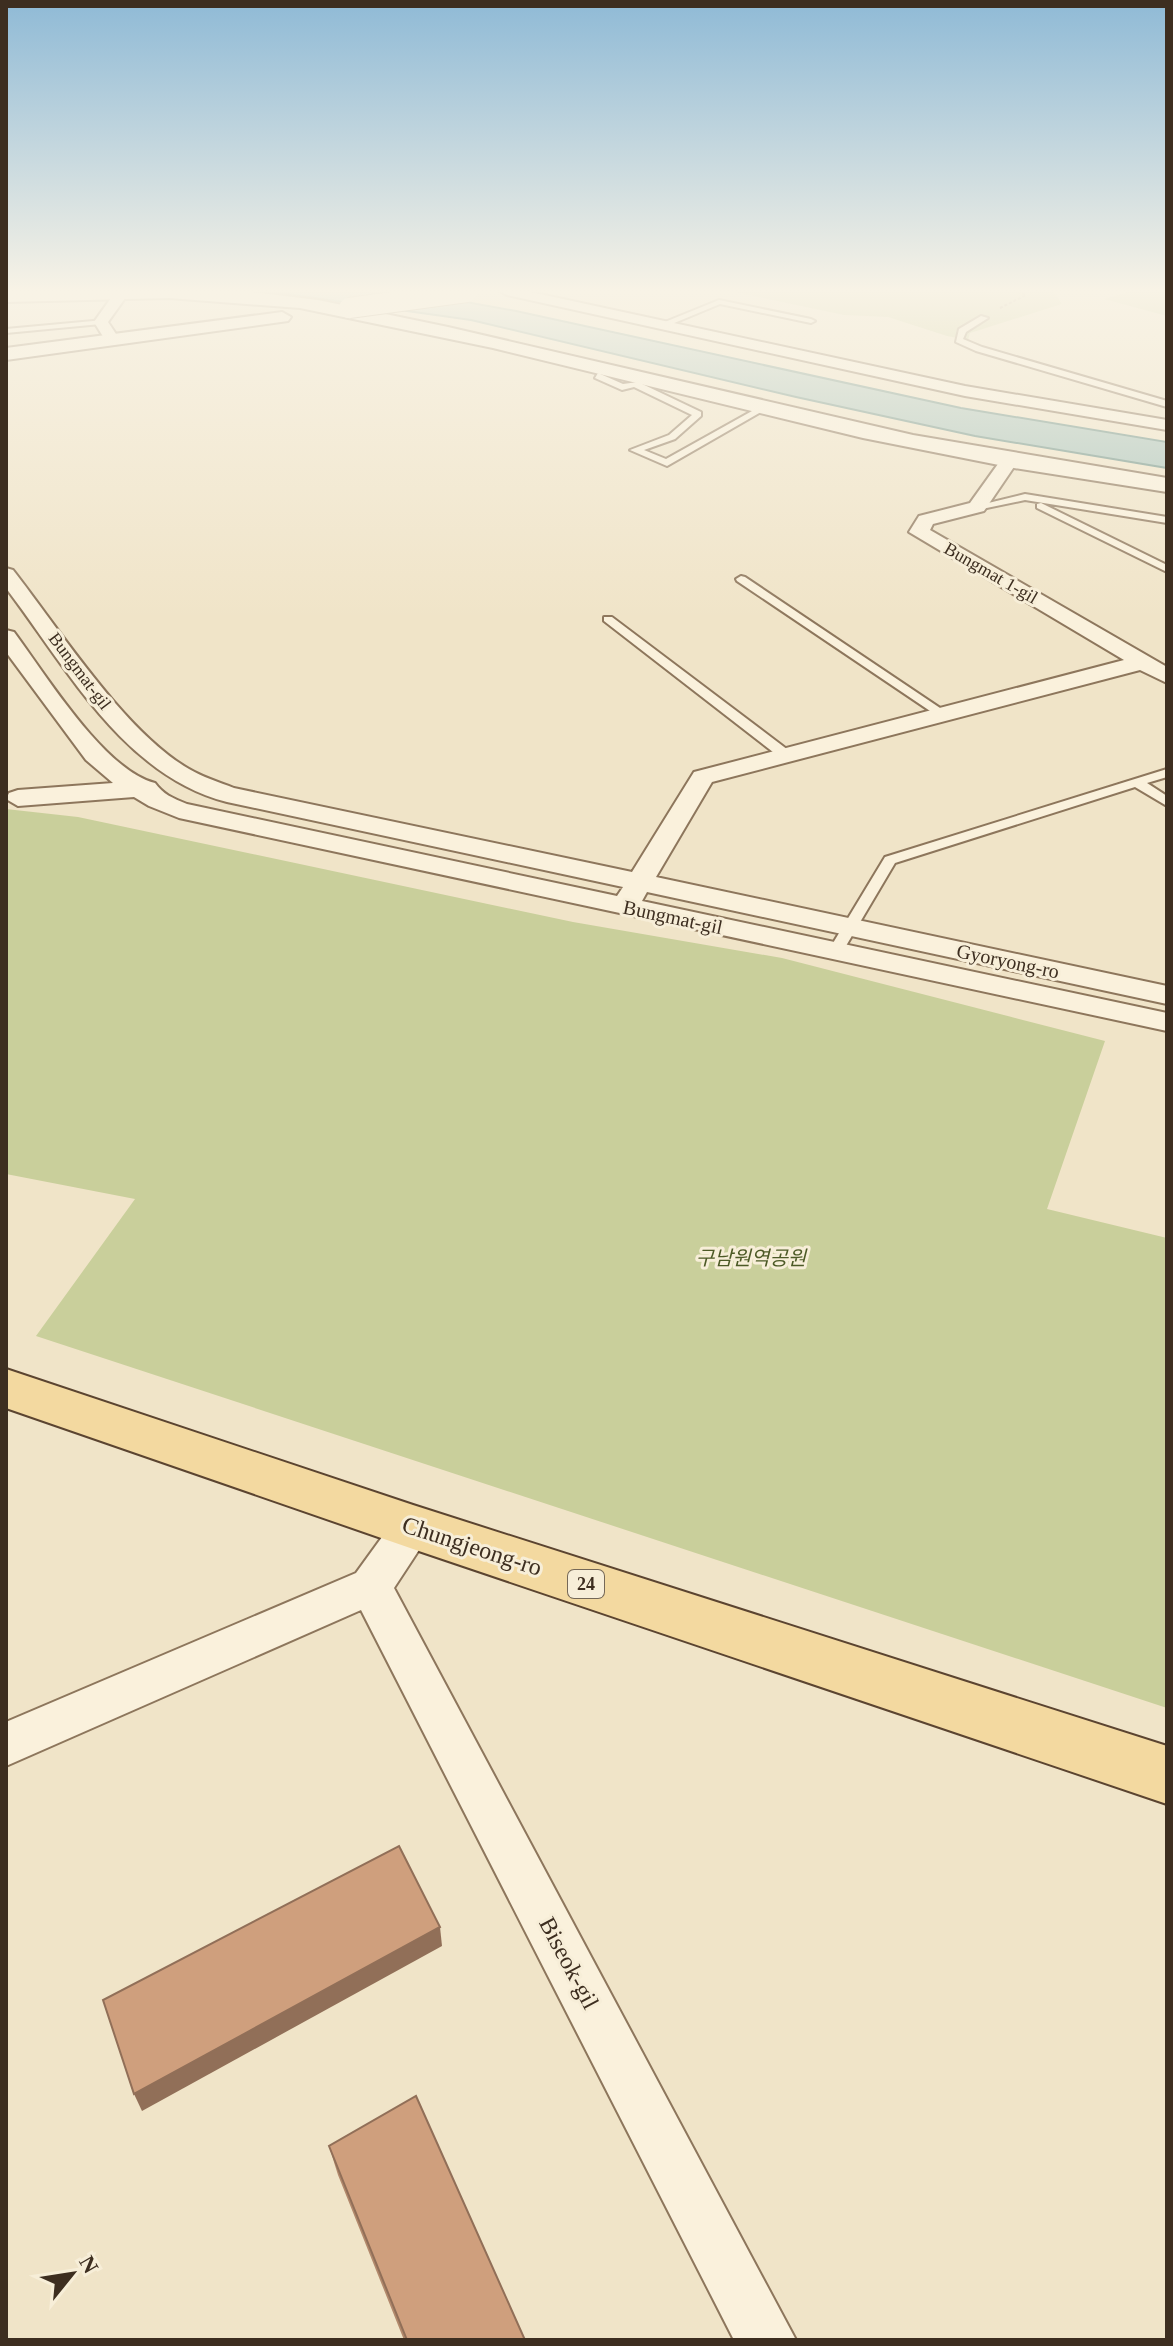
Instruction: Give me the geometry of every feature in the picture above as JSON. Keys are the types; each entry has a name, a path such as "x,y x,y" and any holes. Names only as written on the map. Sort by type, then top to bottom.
{"main road":[{"name":"Chungjeong-ro","path":"6,1388 413,1527 1167,1775"}],"street":[{"path":"734,400 1009,461 1167,485"},
{"path":"1021,400 1167,425"},
{"path":"977,507 1009,461"},
{"name":"Bungmat 1-gil","path":"977,507 926,520 919,532 1167,676"},
{"name":"Bungmat-gil","path":"6,574 122,726 154,756 202,785 276,806 640,883 841,940 1167,1022"},
{"name":"Bungmat-gil","path":"6,637 95,755 138,788 179,810"},
{"path":"624,906 703,777 1143,662"},
{"path":"12,797 56,784 95,755"},
{"name":"Bungmat-gil","path":"12,797 202,785"},
{"name":"Bungmat-gil","path":"12,797 179,810 624,906 841,940"},
{"name":"Gyoryong-ro","path":"841,940 1167,995"},
{"path":"6,1744 371,1586 413,1527"},
{"name":"Biseok-gil","path":"371,1586 766,2340"}],"lane":[{"path":"670,400 698,414 687,427 672,437 635,450 667,463 764,408"},
{"path":"977,507 1025,497 1167,520"},
{"path":"1025,497 1167,569"},
{"path":"741,579 943,714"},
{"path":"608,619 787,756"},
{"path":"841,940 890,860 1167,773"},
{"path":"1136,782 1167,802"}],"green space":[{"name":"구남원역공원","path":"6,809 78,817 573,922 782,958 1105,1041 1047,1209 1167,1238 1167,1708 36,1336 135,1199 6,1174"}],"water":[{"path":"812,400 927,400 1167,442 1167,468 975,436"}],"building":[{"path":"399,1846 440,1927 134,2094 103,2000"},
{"path":"416,2096 525,2340 407,2340 329,2146"}]}
